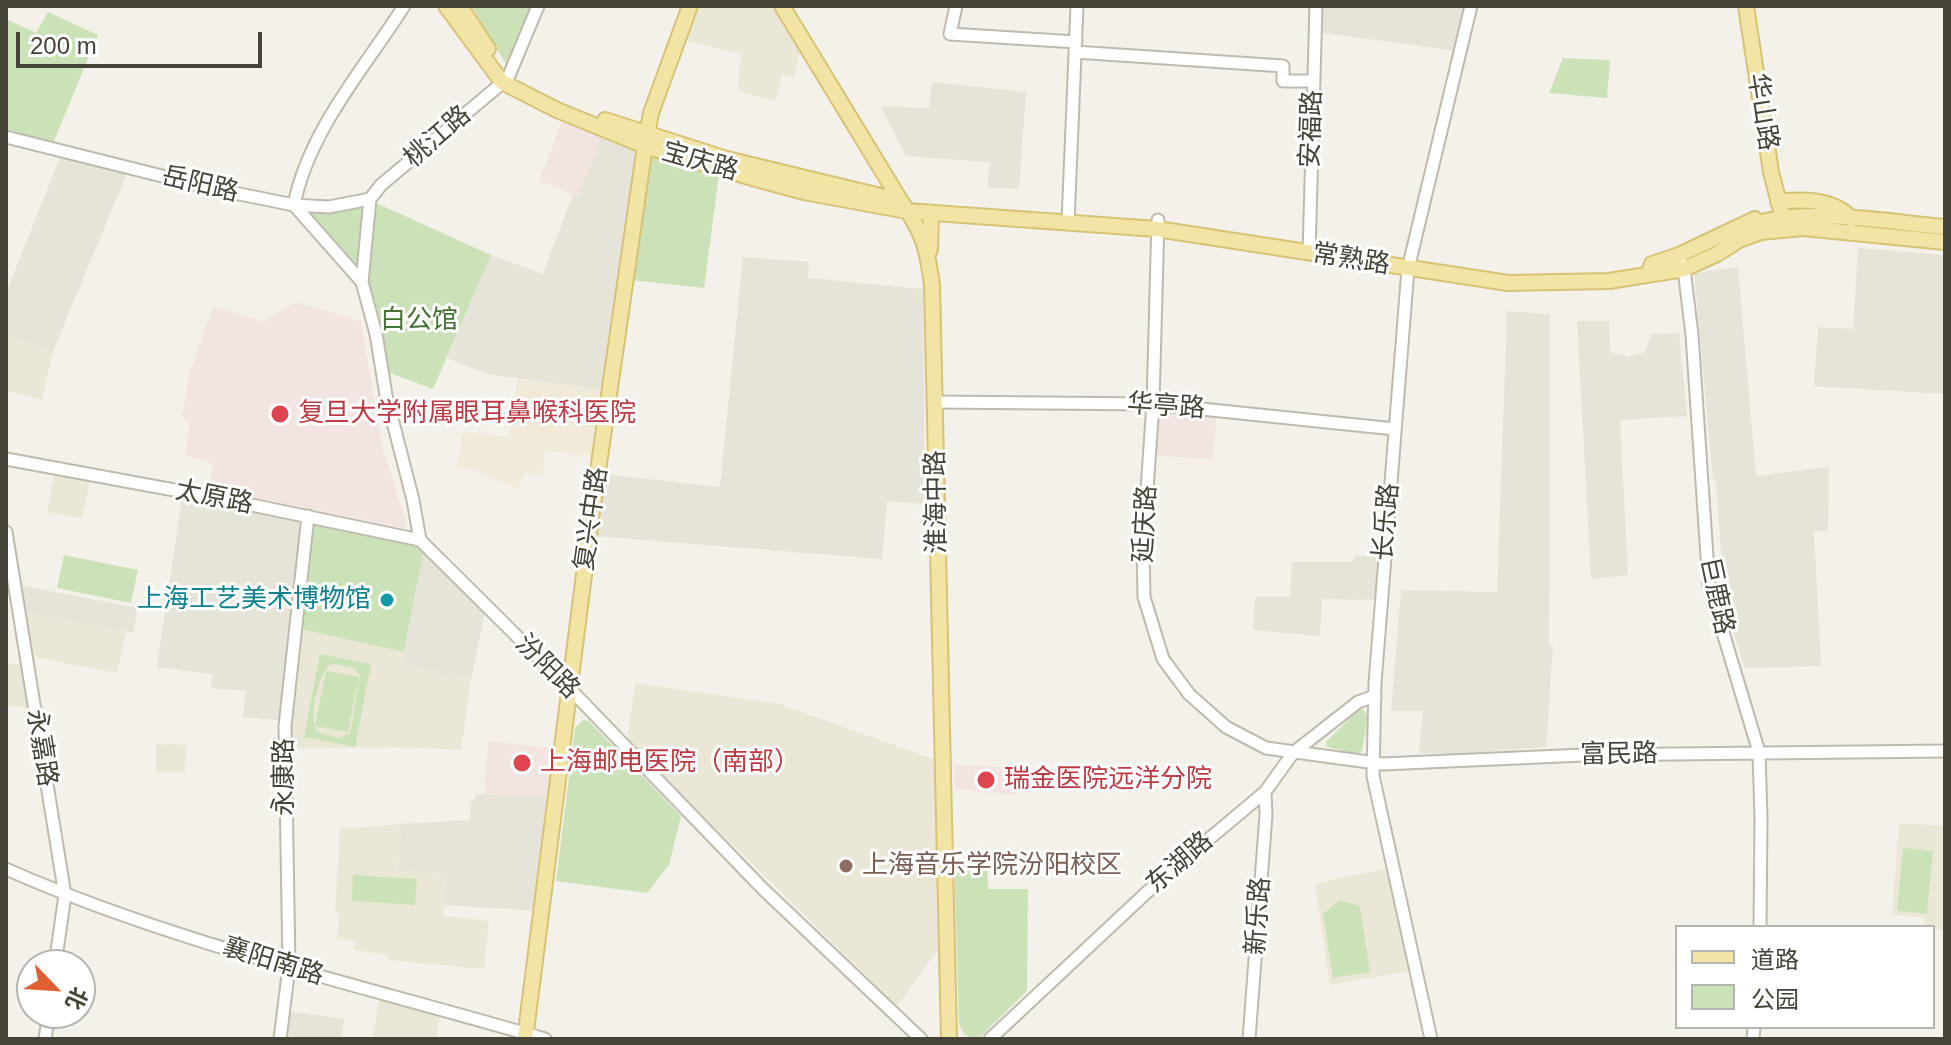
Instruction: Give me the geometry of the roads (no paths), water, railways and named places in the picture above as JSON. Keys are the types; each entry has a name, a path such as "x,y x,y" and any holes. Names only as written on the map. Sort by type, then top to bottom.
{"main road":[{"path":"446,6 505,80"},
{"path":"460,6 505,80"},
{"name":"复兴中路","path":"526,1036 569,688 646,140 651,113 690,6"},
{"name":"淮海中路","path":"782,6 918,226 930,266 949,1039"},
{"name":"华山路","path":"1746,6 1771,172 1784,223"},
{"name":"宝庆路","path":"505,80 646,140 804,192 904,206"},
{"path":"1778,202 1807,200 1842,207 1852,219"},
{"name":"常熟路","path":"904,206 931,213 1068,218"},
{"name":"常熟路","path":"904,206 1158,224 1506,283 1609,281 1682,265 1753,225 1784,223"},
{"path":"930,266 931,213"},
{"name":"常熟路","path":"1650,269 1652,264 1679,255 1750,220 1773,214 1784,223"},
{"path":"1784,223 1806,215 1945,227"},
{"path":"1784,223 1803,228 1945,242"},
{"name":"常熟路","path":"1409,265 1546,277 1682,265"}],"street":[{"path":"294,205 299,183 334,106 372,56 404,6"},
{"name":"桃江路","path":"370,199 381,185 505,80 538,6"},
{"path":"956,6 950,34 1283,66 1283,81 1313,81"},
{"path":"1068,218 1077,6"},
{"name":"安福路","path":"1309,250 1316,6"},
{"name":"长乐路","path":"1431,1039 1373,776 1375,696 1409,265 1471,6"},
{"name":"岳阳路","path":"6,137 294,205"},
{"path":"294,205 329,207 370,199 362,282 420,540"},
{"path":"294,205 362,282"},
{"name":"延庆路","path":"1158,224 1153,404 1143,546 1144,597 1163,659 1189,694 1226,727 1266,748 1293,753"},
{"name":"巨鹿路","path":"1682,265 1692,335 1709,586 1759,752 1760,925"},
{"name":"华亭路","path":"935,402 1153,404 1395,429"},
{"name":"太原路","path":"6,459 420,540"},
{"name":"永康路","path":"280,1039 289,967 285,726 308,516"},
{"name":"永嘉路","path":"6,532 65,895 57,949"},
{"name":"汾阳路","path":"420,540 569,688 763,889 921,1039"},
{"name":"东湖路","path":"990,1039 1160,880 1265,792 1293,753 1358,702 1375,696"},
{"name":"富民路","path":"1293,753 1373,763 1759,752 1945,751"},
{"name":"新乐路","path":"1249,1039 1266,815 1265,792"},
{"name":"襄阳南路","path":"6,869 65,895 289,967 545,1039"}],"place":[{"name":"复旦大学附属眼耳鼻喉科医院","path":"280,414"},
{"name":"上海工艺美术博物馆","path":"387,600"},
{"name":"上海邮电医院（南部）","path":"522,763"},
{"name":"瑞金医院远洋分院","path":"986,780"},
{"name":"上海音乐学院汾阳校区","path":"846,866"}],"park label":[{"name":"白公馆","path":"419,321"}]}
